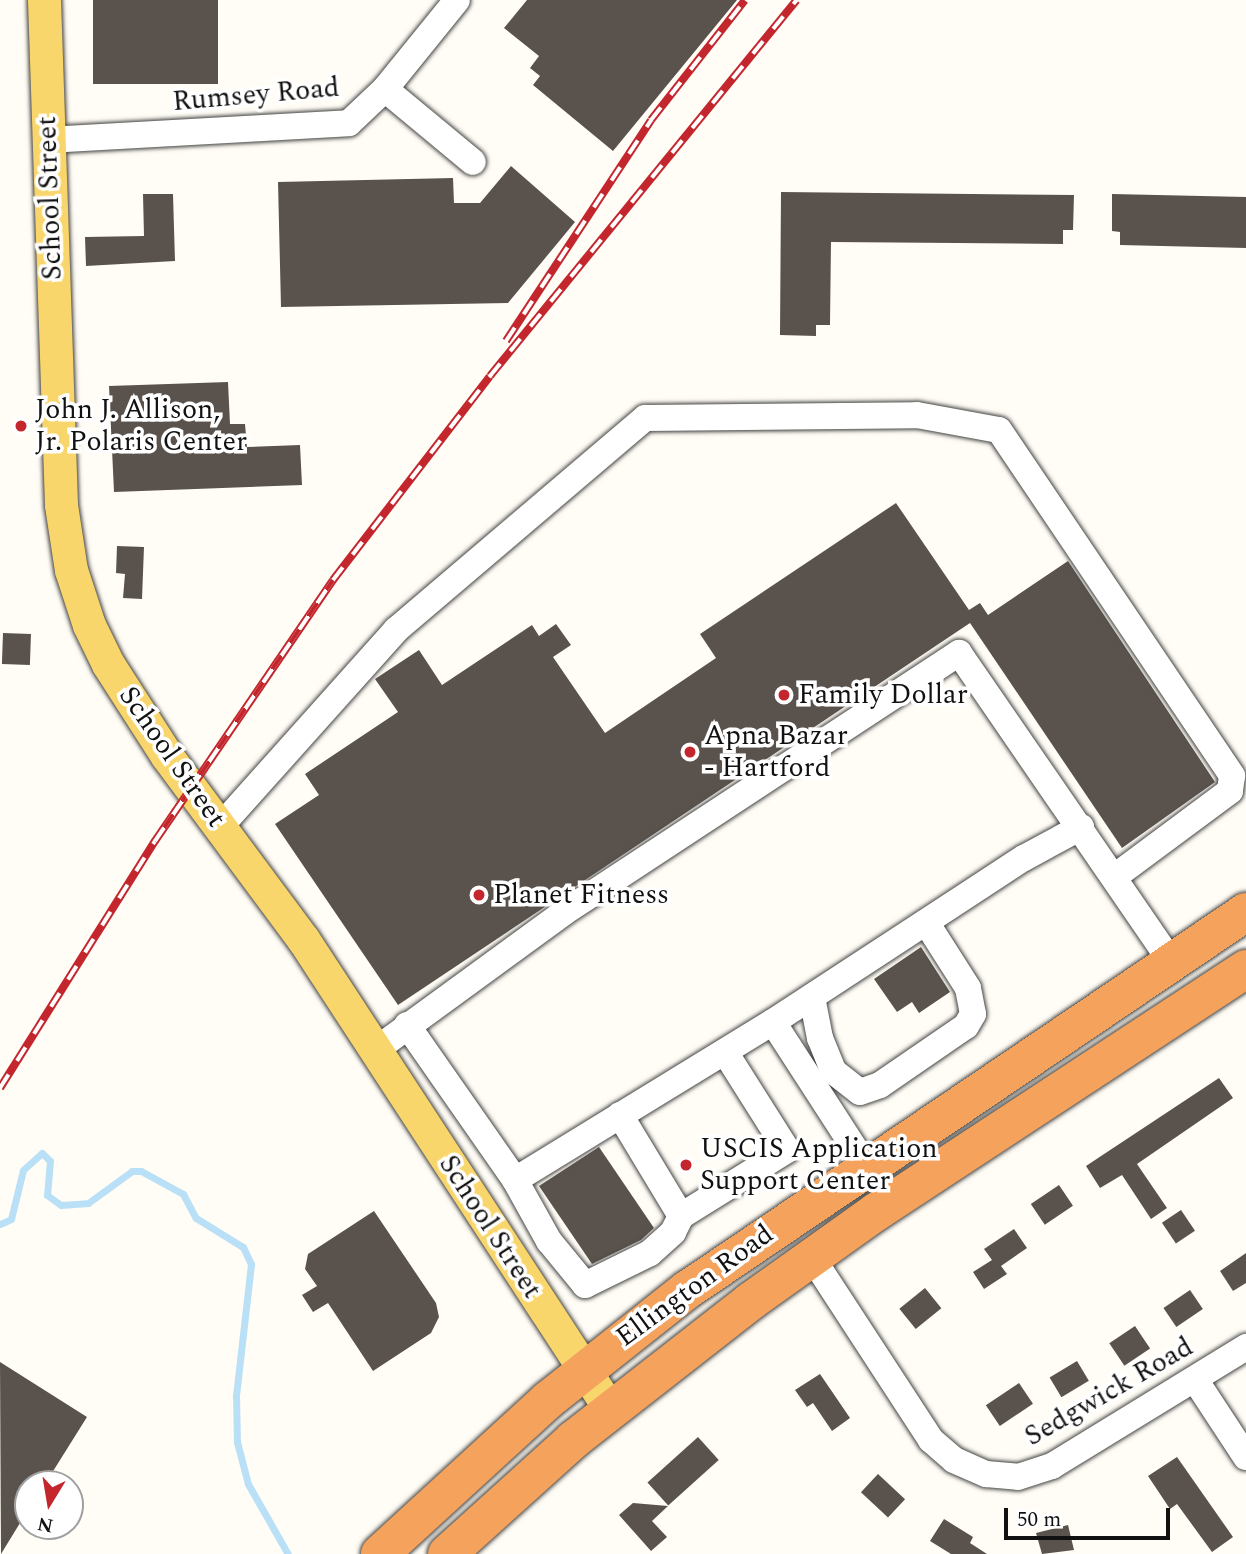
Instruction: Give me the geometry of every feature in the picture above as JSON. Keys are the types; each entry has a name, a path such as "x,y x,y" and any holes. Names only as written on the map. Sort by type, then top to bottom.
{"highway":[{"name":"Ellington Road","path":"380,1554 583,1371 740,1252 1246,912"},
{"path":"1171,962 1198,1001"},
{"name":"Ellington Road","path":"447,1554 610,1409 876,1212 1246,969"}],"main road":[{"name":"School Street","path":"44,0 61,505 71,570 108,664 220,827 303,939 610,1409"}],"street":[{"name":"Rumsey Road","path":"47,140 349,123 385,89 457,0"},
{"path":"385,89 472,162"},
{"path":"220,827 396,630 645,418 917,415 999,430 1232,776 1230,792 1114,877"},
{"path":"374,1051 563,913 960,653 1171,962"},
{"path":"515,1180 774,1022 926,922 1080,827"},
{"path":"812,997 820,1038 833,1071 860,1092 880,1085 966,1026 973,1014 968,988 926,922"},
{"path":"774,1022 866,1166"},
{"path":"407,1025 515,1180 549,1241 585,1285 593,1285 650,1252 673,1233 681,1216 787,1150 725,1052"},
{"path":"620,1115 681,1216"},
{"name":"Sedgwick Road","path":"813,1259 931,1440 954,1460 986,1474 1018,1478 1052,1466 1196,1381 1246,1347"},
{"path":"1196,1381 1246,1457"}],"building":[{"path":"93,0 218,0 218,84 93,84"},
{"path":"527,0 737,0 613,151 533,85 540,76 530,68 539,56 504,28"},
{"path":"511,166 575,222 508,303 281,307 278,182 453,178 454,203 480,203"},
{"path":"781,192 1074,195 1073,230 1063,230 1063,244 831,242 830,325 816,325 816,336 780,335"},
{"path":"143,194 173,194 175,261 86,266 85,237 144,236"},
{"path":"1112,194 1246,197 1246,248 1120,245 1120,232 1112,231"},
{"path":"228,382 230,424 245,424 247,447 300,445 302,485 114,492 109,386"},
{"path":"896,503 969,610 980,603 988,615 1068,561 1215,782 1122,848 970,623 398,1005 275,824 319,795 305,774 398,712 375,679 419,650 442,685 532,625 539,636 556,624 571,645 553,657 605,733 716,658 700,634"},
{"path":"117,546 144,547 142,599 123,598 125,574 116,573"},
{"path":"3,633 31,634 30,665 2,664"},
{"path":"921,947 950,992 919,1013 912,1002 897,1012 874,979"},
{"path":"1219,1078 1233,1098 1137,1164 1167,1208 1151,1219 1122,1175 1100,1188 1086,1166"},
{"path":"599,1147 654,1228 641,1240 592,1264 539,1186"},
{"path":"1059,1185 1073,1206 1045,1225 1031,1204"},
{"path":"1181,1210 1195,1231 1176,1244 1162,1223"},
{"path":"374,1211 436,1303 439,1317 431,1333 373,1371 328,1303 313,1312 302,1295 317,1286 305,1269 308,1254"},
{"path":"1014,1229 1027,1248 1001,1266 1007,1274 984,1289 973,1272 992,1260 984,1249"},
{"path":"1246,1253 1246,1283 1233,1291 1220,1271"},
{"path":"925,1288 941,1308 916,1329 899,1309"},
{"path":"1190,1290 1203,1309 1176,1327 1163,1308"},
{"path":"1135,1326 1150,1348 1124,1366 1109,1343"},
{"path":"1077,1361 1089,1381 1061,1397 1050,1377"},
{"path":"0,1362 87,1417 54,1470 14,1470 14,1533 1,1554"},
{"path":"820,1374 850,1418 832,1431 813,1403 807,1407 795,1390"},
{"path":"1019,1383 1033,1404 1000,1426 986,1405"},
{"path":"698,1437 719,1460 668,1506 647,1483"},
{"path":"1177,1457 1233,1537 1212,1552 1177,1504 1170,1509 1148,1476"},
{"path":"878,1474 905,1499 888,1518 861,1492"},
{"path":"633,1503 668,1506 652,1521 667,1537 651,1551 619,1515"},
{"path":"944,1519 973,1537 970,1543 987,1554 951,1554 930,1541"},
{"path":"1068,1525 1074,1550 1042,1554 1036,1533"}],"waterway":[{"path":"0,1224 11,1219 23,1170 42,1153 50,1161 47,1195 61,1205 88,1203 132,1171 141,1171 183,1194 196,1218 243,1247 251,1264 236,1396 237,1442 248,1484 288,1554"}],"railway":[{"path":"506,341 651,120 745,0"},
{"path":"0,1088 155,841 333,580 490,376 797,0"}],"place":[{"name":"John J. Allison, Jr. Polaris Center","path":"21,426"},
{"name":"Family Dollar","path":"784,695"},
{"name":"Apna Bazar - Hartford","path":"690,752"},
{"name":"Planet Fitness","path":"479,895"},
{"name":"USCIS Application Support Center","path":"686,1165"}]}
